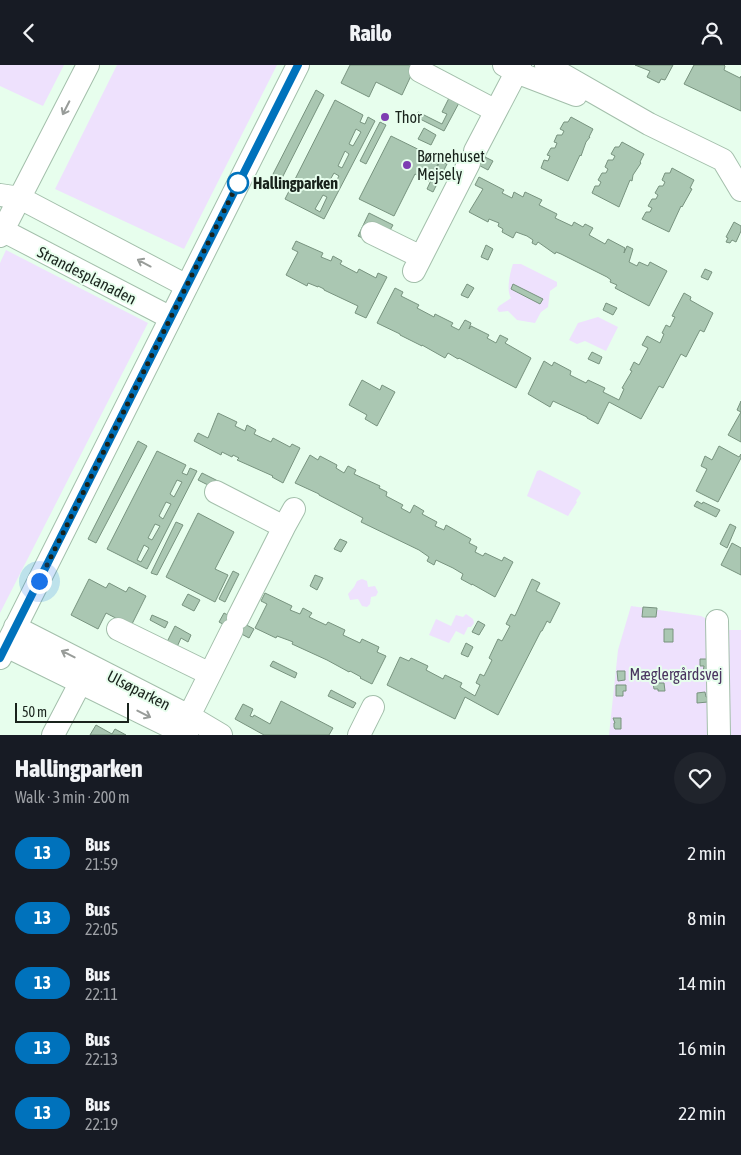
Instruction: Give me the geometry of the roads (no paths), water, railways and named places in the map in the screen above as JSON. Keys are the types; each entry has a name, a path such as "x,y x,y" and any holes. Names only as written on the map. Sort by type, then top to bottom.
{"street":[{"name":"Strandesplanaden","path":"88,65 10,196 1,232 171,318"},
{"path":"7,644 298,65"},
{"path":"546,65 649,124"},
{"path":"372,233 417,264 496,111 513,67 649,124 724,160 732,187"},
{"path":"420,71 496,111"},
{"path":"10,196 188,286"},
{"name":"Ulsøparken","path":"184,729 289,518 216,492"},
{"path":"717,621 719,735"},
{"path":"118,629 210,675"},
{"name":"Ulsøparken","path":"7,644 85,673 184,729 221,735"},
{"name":"Ulsøparken","path":"53,735 85,673"},
{"path":"359,735 373,707"}],"place":[{"name":"Thor","path":"385,117"},
{"name":"Børnehuset Mejsely","path":"407,165"},
{"name":"Hallingparken","path":"238,183"}],"park label":[{"name":"Mæglergårdsvej","path":"676,674"}]}
